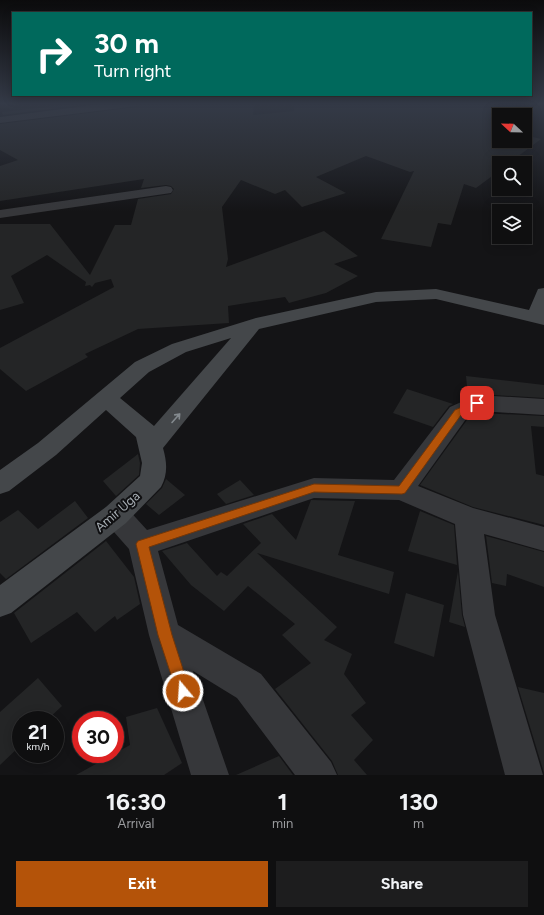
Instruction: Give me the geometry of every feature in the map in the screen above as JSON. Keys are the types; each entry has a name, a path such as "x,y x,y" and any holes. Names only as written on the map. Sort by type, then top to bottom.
{"street":[{"path":"0,214 166,190"},
{"path":"0,484 47,449 142,367 180,348 252,326 376,297 436,294 540,318 544,293"},
{"path":"150,447 252,326"},
{"name":"Amir Uga","path":"0,603 116,515 152,480 155,462 150,447 148,434 106,398"},
{"path":"402,490 458,412 477,403 544,407"},
{"path":"142,544 314,488 402,490 468,518 544,539"},
{"path":"116,515 142,544 165,635 210,775"},
{"path":"468,518 479,615 524,775"},
{"path":"165,635 249,686 318,775"}],"building":[{"path":"0,139 492,139 492,148 529,148 518,156 492,156 492,176 476,188 464,184 451,225 438,223 431,247 381,239 414,171 410,172 366,156 316,177 346,193 302,207 285,190 275,194 241,180 222,207 228,259 226,267 324,231 358,256 334,264 358,276 326,293 289,303 285,297 228,306 229,323 138,329 85,354 88,357 26,391 0,369 0,348 114,287 111,279 95,283 92,287 90,285 85,286 86,282 47,255 11,276 24,303 0,310 0,224 50,224 90,275 115,225 131,225 138,199 171,194 174,189 171,186 166,185 141,188 144,179 0,201 0,166 18,160 0,150"},
{"path":"532,139 541,139 532,146"},
{"path":"466,376 544,385 544,398 477,394 468,397"},
{"path":"407,389 453,404 449,406 433,427 393,413"},
{"path":"480,413 544,416 544,427 531,426 536,474 544,476 544,525 473,507 420,485 467,420"},
{"path":"138,454 140,463 139,475 116,496 103,481"},
{"path":"166,479 185,495 159,515 146,504 162,488"},
{"path":"240,480 254,495 226,504 217,494"},
{"path":"311,500 355,501 338,555 394,572 389,594 257,553 337,627 324,640 352,654 344,674 366,703 351,715 373,740 354,760 367,775 338,775 332,761 275,689 311,663 282,635 295,624 248,586 224,611 191,585 162,551 187,543 217,576 221,572 227,576 261,543 243,524 272,514 296,540"},
{"path":"75,501 88,518 6,579 0,573 0,522 18,510 38,529"},
{"path":"420,511 454,525 457,565 408,551"},
{"path":"486,536 544,552 544,587 507,574 506,586 492,583"},
{"path":"106,541 134,577 140,604 117,620 115,616 95,632 77,612 31,643 14,613"},
{"path":"458,571 462,615 465,627 449,622"},
{"path":"406,593 444,605 434,657 394,643"},
{"path":"38,678 62,706 57,711 12,711 12,754 0,765 0,712"},
{"path":"518,687 544,693 544,773"},
{"path":"157,708 182,763 164,775 76,775 98,763 124,763 124,748 130,745 126,717"},
{"path":"279,756 293,775 236,775"}],"route":[{"path":"183,691 165,635 142,544 314,488 402,490 458,412 477,403"}]}
